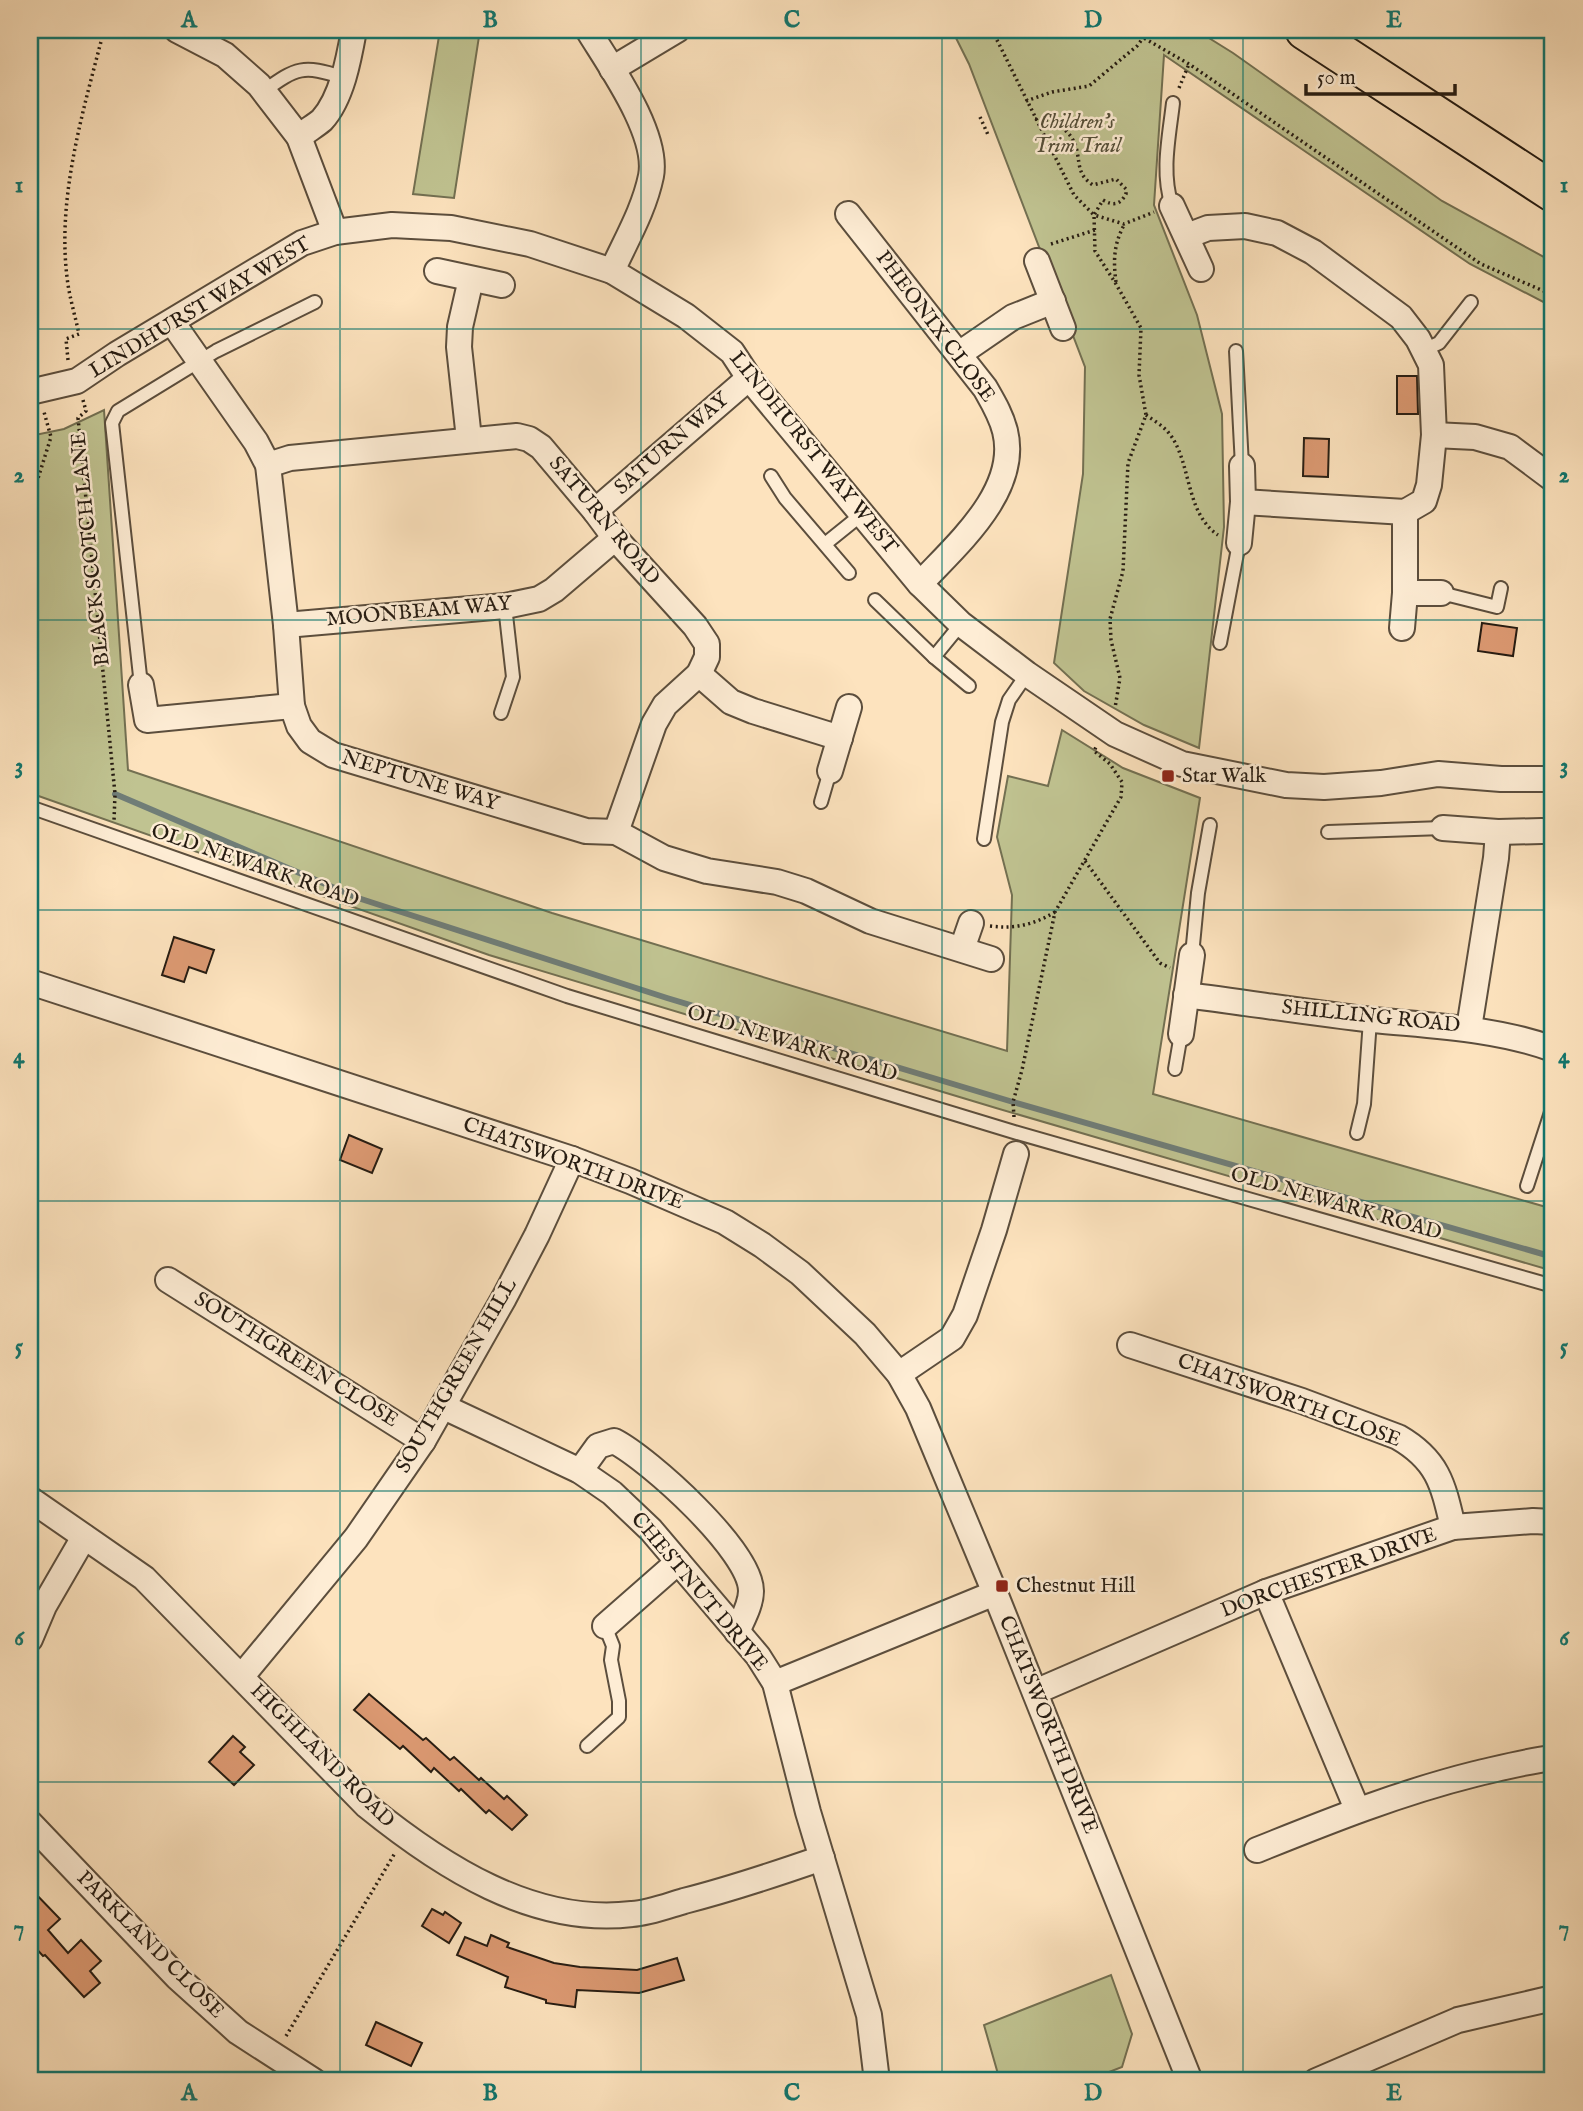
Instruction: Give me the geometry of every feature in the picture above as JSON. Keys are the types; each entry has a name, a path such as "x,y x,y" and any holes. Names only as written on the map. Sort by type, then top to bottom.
{"highway":[{"path":"1305,30 1553,192"}],"street":[{"path":"177,30 225,55 264,91 299,137 335,232"},
{"path":"299,137 321,121 329,110 342,77 354,30"},
{"path":"588,30 644,129 652,153 651,174 644,201 612,271"},
{"path":"612,69 677,30"},
{"path":"1172,206 1201,269"},
{"name":"PHEONIX CLOSE","path":"848,214 959,354 998,410 1006,433 1007,451 1003,474 994,497 978,522 920,584"},
{"name":"LINDHURST WAY WEST","path":"34,392 77,381 117,354 302,243 335,232 392,225 451,228 530,244 612,271 696,323 732,352 749,378 920,584 961,624 1105,728 1182,764 1255,781 1286,785 1335,787 1438,774 1501,779 1553,779"},
{"path":"1187,236 1208,228 1245,226 1277,233 1313,253 1401,317 1431,365 1434,435 1429,485 1424,501 1405,512 1243,502"},
{"path":"1041,253 1063,328"},
{"path":"437,271 502,285"},
{"path":"469,439 459,347 460,327 471,279"},
{"path":"959,354 1013,317 1053,301"},
{"name":"NEPTUNE WAY","path":"172,322 257,442 268,465 292,706 299,726 310,741 333,755 586,831 616,832 664,858 707,871 777,882 796,888 870,921 991,959"},
{"name":"SATURN WAY","path":"595,511 749,378"},
{"path":"1434,435 1475,437 1510,447 1553,479"},
{"name":"SATURN ROAD","path":"268,465 290,458 469,439 517,436 529,439 541,447 615,538 695,626 707,644 707,657 699,674"},
{"path":"1239,543 1243,502 1242,466"},
{"path":"1402,628 1405,512"},
{"name":"MOONBEAM WAY","path":"286,625 505,606 539,599 554,590 615,538"},
{"path":"1405,593 1441,593"},
{"path":"616,832 654,724 665,705 699,674 731,702 840,738"},
{"path":"141,685 147,720 292,706"},
{"path":"830,771 849,707"},
{"path":"1443,828 1548,832"},
{"path":"1469,1028 1498,832"},
{"path":"962,949 971,923"},
{"path":"1181,1034 1189,974"},
{"name":"SHILLING ROAD","path":"1189,974 1370,1020 1469,1028 1526,1039 1553,1049"},
{"name":"CHATSWORTH DRIVE","path":"31,986 572,1159 631,1181 726,1222 762,1245 800,1273 865,1334 899,1374 918,1408 1190,2081"},
{"path":"899,1374 952,1338 965,1315 994,1230 1015,1143"},
{"name":"SOUTHGREEN HILL","path":"242,1676 356,1538 423,1441 537,1235 572,1159"},
{"name":"SOUTHGREEN CLOSE","path":"168,1280 423,1441"},
{"name":"CHATSWORTH CLOSE","path":"1130,1345 1152,1365 1302,1401 1413,1445 1433,1465 1445,1495 1452,1527"},
{"name":"CHESTNUT DRIVE","path":"444,1407 580,1471 612,1493 651,1530 758,1656 775,1683 822,1858 869,2015 877,2081"},
{"path":"580,1471 598,1446 614,1441 631,1450 665,1477 698,1509 730,1548 746,1573 751,1591 746,1613 737,1632"},
{"name":"HIGHLAND ROAD","path":"30,1499 144,1578 367,1806 405,1836 449,1864 520,1900 563,1913 596,1916 634,1914 734,1888 822,1858"},
{"name":"DORCHESTER DRIVE","path":"1035,1692 1266,1592 1452,1527 1553,1522"},
{"path":"30,1639 44,1606 84,1537"},
{"path":"606,1626 678,1562"},
{"path":"1266,1592 1357,1810"},
{"path":"775,1683 995,1593"},
{"path":"1257,1850 1423,1787 1553,1758"},
{"name":"PARKLAND CLOSE","path":"30,1823 177,1977 238,2032 314,2081"},
{"path":"1316,2081 1458,2020 1553,1998"}],"lane":[{"path":"264,91 286,75 300,69 320,70 342,77"},
{"path":"1172,206 1166,188 1166,160 1173,103"},
{"path":"141,685 112,423 118,411 216,351 315,302"},
{"path":"1424,350 1439,342 1471,302"},
{"path":"1236,351 1242,466"},
{"path":"771,476 785,498 849,573"},
{"path":"825,544 861,516"},
{"path":"1220,643 1239,543"},
{"path":"1441,593 1497,607 1501,588"},
{"path":"875,600 934,657 969,686"},
{"path":"501,713 513,677 505,606"},
{"path":"934,657 961,624"},
{"path":"984,839 1002,722 1009,701 1027,674"},
{"path":"821,802 830,771"},
{"name":"OLD NEWARK ROAD","path":"30,807 567,996 1015,1143 1553,1286"},
{"path":"1189,974 1198,893 1210,825"},
{"path":"1328,832 1443,828"},
{"path":"1357,1133 1364,1104 1370,1020"},
{"path":"1175,1069 1181,1034"},
{"path":"1527,1186 1553,1106"},
{"path":"587,1746 619,1717 620,1701 611,1660 613,1646 606,1626"}],"path":[{"name":"BLACK SCOTCH LANE","path":"104,30 73,153 66,224 67,276 79,334 66,339 69,361 86,411 78,418 115,794 114,837"},
{"path":"992,30 1074,195 1094,215 1124,224 1172,206"},
{"path":"1130,30 1189,64 1481,264 1553,295"},
{"path":"1026,102 1052,92 1089,86 1143,38"},
{"path":"1173,103 1189,64"},
{"path":"980,117 989,137"},
{"path":"1015,1143 1013,1102 1055,912 1121,797 1122,782 1110,764 1094,751 1117,703 1119,678 1110,620 1123,571 1128,463 1146,415 1139,375 1141,328 1095,251 1094,215 1102,200 1119,203 1126,194 1126,189 1116,180 1093,184 1085,179 1078,167 1077,149 1067,131 1049,120 1035,119"},
{"path":"1116,284 1113,260 1117,239 1124,224"},
{"path":"1041,253 1095,230"},
{"path":"30,504 51,437 34,392"},
{"path":"1146,415 1169,432 1182,460 1197,510 1215,534 1239,543"},
{"path":"1085,861 1160,963 1177,972 1189,974"},
{"path":"971,923 1009,929 1036,923 1055,912"},
{"path":"274,2056 405,1836"}],"green space":[{"path":"440,30 480,30 454,198 413,194"},
{"name":"Children's Trim Trail","path":"952,30 1196,30 1233,53 1442,201 1553,262 1553,307 1470,264 1164,55 1154,205 1197,315 1222,414 1224,527 1199,748 1144,725 1084,691 1054,663 1083,474 1085,367 969,64"},
{"path":"104,410 128,770 552,913 1007,1051 1012,895 997,837 1008,776 1048,786 1062,730 1123,768 1200,798 1153,1094 1553,1209 1553,1271 996,1108 489,955 30,793 30,436 64,429"},
{"path":"1111,1975 1132,2034 1122,2067 1086,2081 1000,2081 984,2025"}],"building":[{"path":"1397,376 1417,376 1418,414 1397,414"},
{"path":"1304,438 1329,439 1328,477 1303,476"},
{"path":"1482,623 1517,628 1513,656 1478,651"},
{"path":"174,937 214,950 206,973 189,967 184,982 162,975"},
{"path":"349,1135 382,1149 372,1173 340,1160"},
{"path":"369,1694 423,1740 426,1738 450,1760 454,1757 479,1780 481,1778 504,1799 507,1796 527,1815 512,1830 489,1810 486,1813 434,1768 431,1772 403,1746 400,1749 354,1710"},
{"path":"233,1736 245,1747 240,1752 254,1765 234,1785 209,1762"},
{"path":"30,1888 60,1919 48,1930 68,1953 81,1940 101,1961 90,1971 100,1983 84,1997 45,1955 32,1944 30,1946"},
{"path":"432,1909 443,1915 445,1912 461,1923 449,1943 422,1926"},
{"path":"491,1935 509,1943 507,1947 554,1963 580,1967 637,1970 677,1958 684,1980 639,1993 577,1990 575,2007 546,2003 546,2000 505,1987 508,1977 457,1955 465,1937 487,1946"},
{"path":"376,2022 422,2043 411,2066 366,2045"}],"waterway":[{"path":"115,794 358,898 667,998 1013,1102 1553,1257"}],"place":[{"name":"Star Walk","path":"1168,776"},
{"name":"Chestnut Hill","path":"1002,1586"}]}
